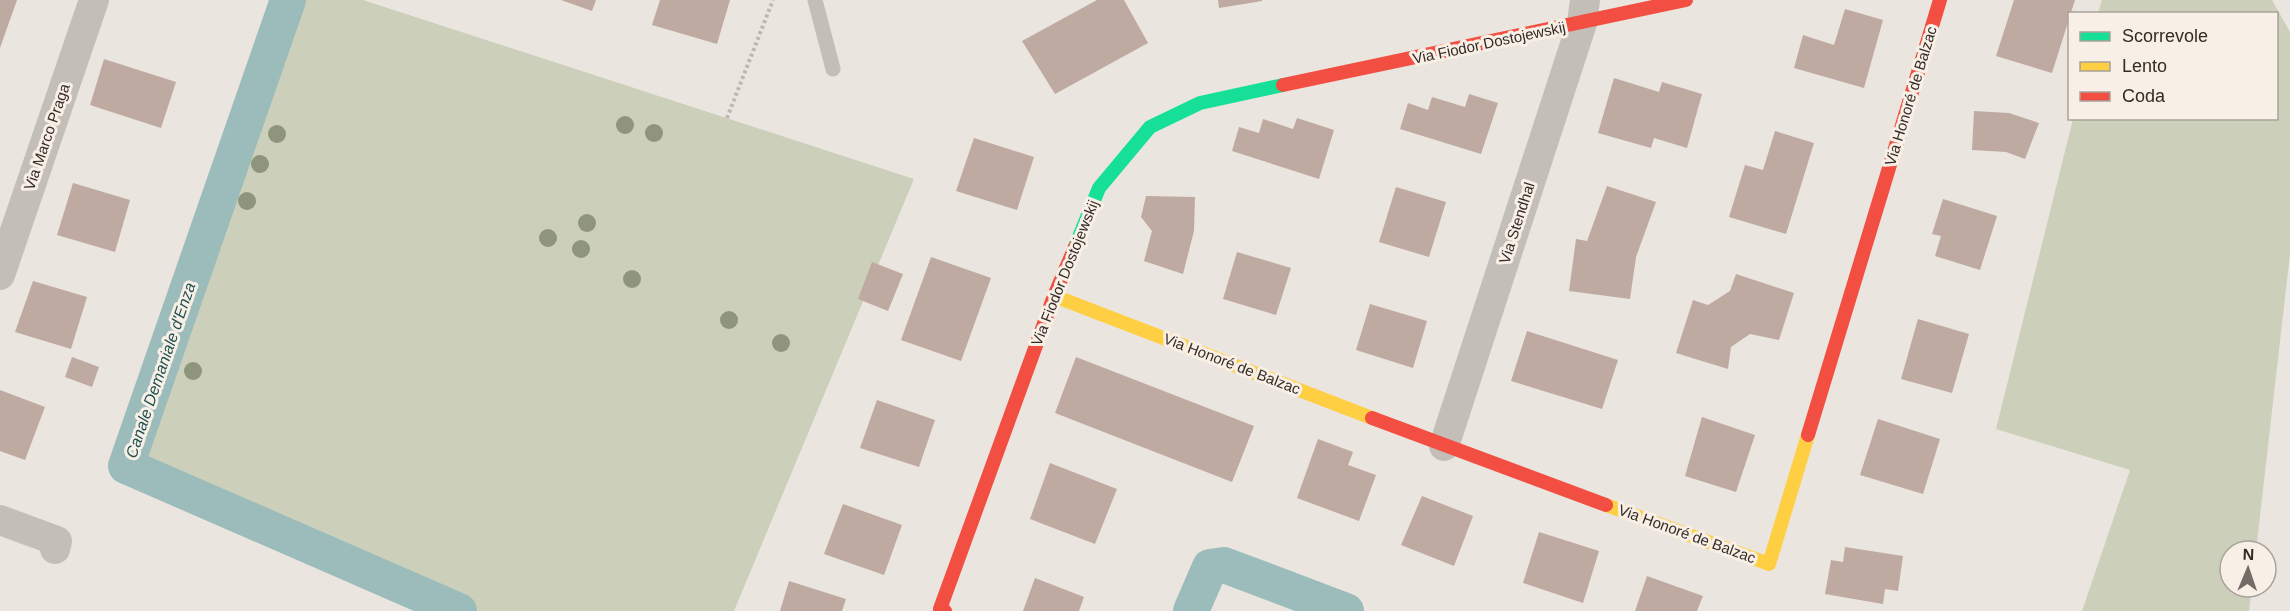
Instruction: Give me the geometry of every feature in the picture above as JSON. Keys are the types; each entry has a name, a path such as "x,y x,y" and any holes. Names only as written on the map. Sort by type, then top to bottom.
{"street":[{"name":"Via Marco Praga","path":"0,275 94,0"},
{"path":"1583,12 1686,0"},
{"name":"Via Honoré de Balzac","path":"1054,296 1444,446 1769,564 1940,0"},
{"name":"Via Fiodor Dostojewskij","path":"945,611 940,609 1054,296 1098,188 1150,127 1200,103 1583,12"},
{"name":"Via Stendhal","path":"1444,446 1583,12"},
{"path":"0,520 57,541 55,549"}],"lane":[{"path":"815,0 833,69"}],"path":[{"path":"727,118 773,0"}],"green space":[{"path":"288,0 363,0 914,179 734,611 459,611 126,466"},
{"path":"2102,0 2272,0 2290,32 2290,254 2257,539 2218,539 2218,599 2250,599 2249,611 2082,611 2130,470 1996,429 2073,120 2278,120 2278,12 2098,12"}],"building":[{"path":"0,0 17,0 0,48"},
{"path":"561,0 596,0 592,11"},
{"path":"660,0 730,0 717,44 652,25"},
{"path":"1097,0 1124,0 1148,43 1055,94 1022,41"},
{"path":"1218,0 1262,0 1262,1 1219,8"},
{"path":"2014,0 2075,0 2071,12 2068,12 2068,22 2052,73 1996,56"},
{"path":"1845,9 1883,20 1864,88 1794,68 1803,35 1834,45"},
{"path":"104,59 176,82 161,128 90,105"},
{"path":"1614,78 1659,92 1662,82 1702,94 1687,148 1654,138 1651,148 1598,133"},
{"path":"1469,94 1498,103 1481,154 1400,129 1408,103 1428,110 1432,97 1465,107"},
{"path":"1974,111 2009,113 2039,123 2025,159 2006,152 1972,150"},
{"path":"1297,118 1334,130 1319,179 1232,151 1239,127 1259,133 1263,119 1293,129"},
{"path":"1775,131 1814,143 1786,234 1729,217 1745,165 1763,170"},
{"path":"974,138 1034,157 1017,210 956,191"},
{"path":"73,183 130,200 115,252 57,235"},
{"path":"1607,186 1656,202 1636,257 1630,299 1569,291 1576,239 1587,241"},
{"path":"1396,187 1446,202 1429,257 1379,242"},
{"path":"1146,196 1195,197 1194,231 1183,274 1144,261 1152,231 1141,217"},
{"path":"1943,199 1997,216 1980,270 1935,256 1941,236 1932,234"},
{"path":"1237,252 1291,268 1276,315 1223,299"},
{"path":"931,257 991,278 961,361 901,340"},
{"path":"872,262 903,274 888,311 858,299"},
{"path":"1736,274 1794,293 1779,340 1750,334 1731,347 1728,369 1676,353 1693,300 1708,305 1730,291"},
{"path":"33,281 87,297 71,349 15,332"},
{"path":"1370,304 1427,321 1413,368 1356,350"},
{"path":"1918,319 1969,334 1952,393 1901,379"},
{"path":"1527,331 1618,360 1602,409 1511,381"},
{"path":"72,357 99,367 92,387 65,377"},
{"path":"1076,357 1254,426 1232,482 1055,413"},
{"path":"0,390 45,407 25,460 0,451"},
{"path":"877,400 935,420 919,467 860,448"},
{"path":"1702,417 1755,435 1736,492 1685,476"},
{"path":"1878,419 1940,439 1923,494 1860,475"},
{"path":"1318,439 1353,452 1348,465 1376,475 1359,521 1297,498"},
{"path":"1050,463 1117,489 1095,544 1030,519"},
{"path":"1422,496 1473,516 1454,566 1401,545"},
{"path":"843,504 902,525 884,575 824,554"},
{"path":"1539,532 1599,551 1583,603 1523,583"},
{"path":"1845,547 1903,556 1898,591 1885,589 1883,604 1825,594 1831,560 1843,562"},
{"path":"1647,576 1703,596 1697,611 1635,611"},
{"path":"1035,578 1084,597 1079,611 1023,611"},
{"path":"789,581 846,599 842,611 780,611"}],"waterway":[{"name":"Canale Demaniale d'Enza","path":"288,0 126,466 459,611"},
{"name":"Canale Demaniale d'Enza","path":"1191,611 1210,567 1224,565 1346,611"}],"traffic: fast":[{"path":"1075,247 1099,188 1150,127 1200,103 1283,85"}],"traffic: slow":[{"path":"1054,296 1372,418"},
{"path":"1606,505 1769,564 1808,435"}],"traffic: jam":[{"path":"1283,85 1686,0"},
{"path":"1808,435 1940,0"},
{"path":"945,611 940,609 1054,296 1075,247"},
{"path":"1372,418 1606,505"}]}
